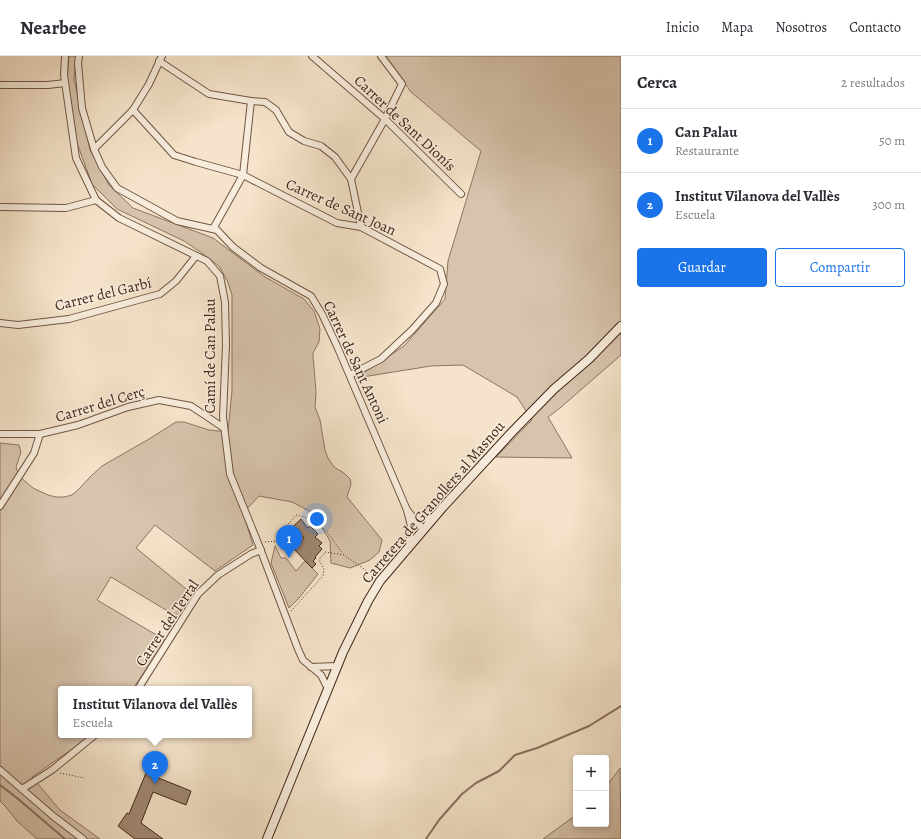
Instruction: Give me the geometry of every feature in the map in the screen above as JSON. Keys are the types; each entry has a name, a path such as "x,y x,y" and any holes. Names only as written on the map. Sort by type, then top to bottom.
{"main road":[{"name":"Carretera de Granollers al Masnou","path":"267,839 337,666 368,601 380,581 436,515 513,431 554,389 588,359 621,326"}],"street":[{"name":"Camí de Can Palau","path":"65,56 64,75 76,158 96,200 119,218 208,261 220,276 225,302 226,345 222,417 230,474 303,660 321,675 328,689"},
{"name":"Carrer de Sant Antoni","path":"79,56 78,64 82,108 94,149 102,166 117,188 178,221 217,230 233,247 261,268 311,296 322,314 350,375 407,510 411,526 409,547"},
{"name":"Carrer de Sant Dionís","path":"312,56 385,119 462,194"},
{"path":"351,179 385,119 402,84 381,56"},
{"path":"94,149 133,110 149,84 160,59 209,94 265,102 276,110 289,132 304,141 321,146 335,156 351,179 361,227"},
{"path":"0,85 48,85 65,83"},
{"path":"213,229 243,174 251,101"},
{"name":"Carrer de Sant Joan","path":"133,110 174,154 196,162 243,174 337,223 361,227 440,269 444,284 436,303 412,330 381,359 350,375"},
{"path":"0,207 66,208 96,200"},
{"name":"Carrer del Garbí","path":"0,323 18,325 69,319 160,294 176,281 196,256"},
{"name":"Carrer del Cerç","path":"0,434 40,434 78,425 128,407 159,400 191,406 224,428"},
{"path":"0,506 34,452 40,434"},
{"name":"Carrer de Sant Antoni","path":"407,510 422,528 422,531"},
{"path":"414,517 427,519 436,515"},
{"path":"411,526 414,529 422,531"},
{"name":"Carrer del Terral","path":"140,686 198,594 218,575 261,550"},
{"path":"311,666 337,666"},
{"path":"22,788 52,770 91,738"},
{"path":"0,770 83,839"}],"path":[{"path":"258,543 278,541 285,528 296,515 316,521 326,531 344,555 380,581"},
{"path":"286,616 323,576 324,569 319,560 325,552 344,555"},
{"path":"52,770 61,774 84,778"}],"shaded area":[{"path":"69,56 76,56 74,79 90,150 109,185 133,208 213,238 265,277 304,299 314,311 320,329 319,342 313,353 316,392 315,407 320,420 325,450 334,467 350,479 351,484 347,497 382,540 379,552 370,560 350,568 331,563 330,541 313,513 292,502 259,496 243,513 253,545 215,571 155,525 136,548 191,593 176,616 111,577 97,600 165,640 135,686 58,686 58,738 86,738 32,777 60,810 100,839 37,839 17,821 0,801 0,443 19,445 21,452 16,467 19,476 33,488 48,495 64,497 72,495 102,466 176,422 184,422 209,430 228,432 232,391 232,295 227,280 219,266 184,241 117,209 92,184 77,143 67,79"},
{"path":"386,56 621,56 621,355 548,417 572,458 496,457 532,420 517,397 463,365 431,366 356,378 404,346 445,299 448,261 481,151 411,92"},
{"path":"275,546 281,558 286,558 296,571 305,561 318,574 289,608 271,563"},
{"path":"620,768 621,839 543,839 573,817 573,827 609,827 609,783"}],"building":[{"path":"301,519 308,528 310,526 318,534 315,537 322,543 319,546 322,549 313,561 316,564 312,568 293,548 304,538 296,531 288,539 284,535"},
{"path":"146,773 191,791 186,805 153,792 141,823 163,839 135,839 118,826 127,813 129,814"}],"waterway":[{"path":"426,839 439,820 462,794 476,783 499,771 515,755 537,748 589,726 621,706"},
{"path":"0,785 65,839"}],"place":[{"name":"Can Palau","path":"289,558"},
{"name":"Institut Vilanova del Vallès","path":"155,784"}]}
